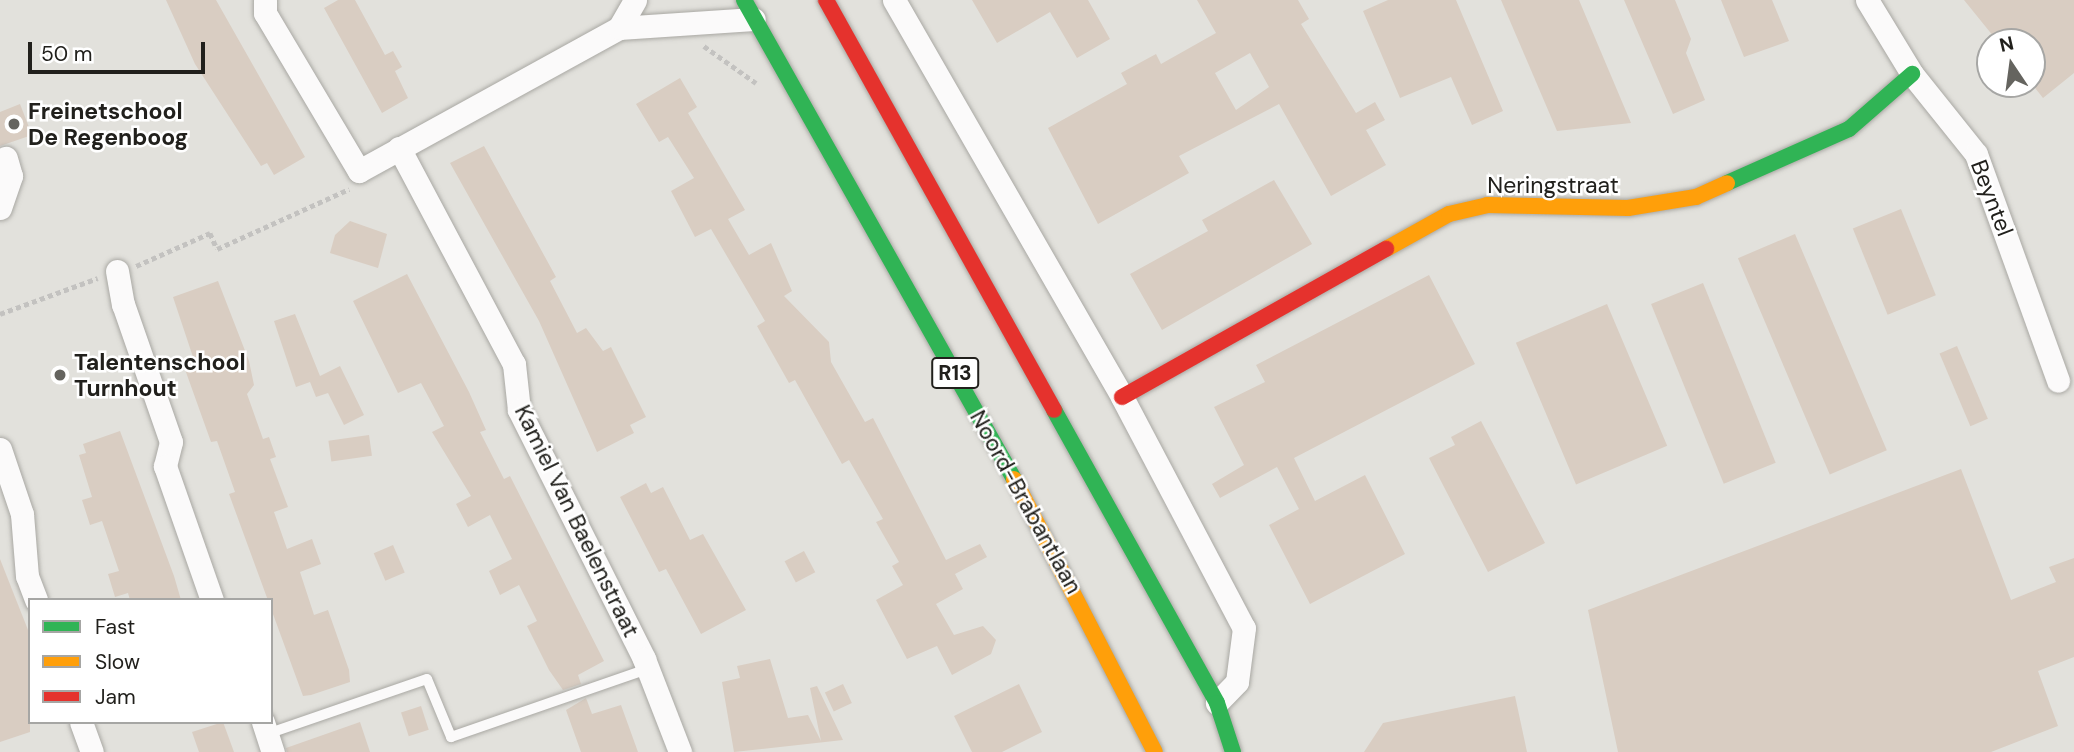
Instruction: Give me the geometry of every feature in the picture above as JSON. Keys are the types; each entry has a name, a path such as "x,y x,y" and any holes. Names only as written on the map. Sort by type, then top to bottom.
{"main road":[{"path":"826,0 1217,703 1233,752"},
{"name":"Noord-Brabantlaan","path":"749,9 1053,549 1155,752"},
{"name":"Neringstraat","path":"1122,397 1449,214 1488,205 1628,208 1696,197 1849,129 1912,74"}],"street":[{"path":"265,0 265,13 359,171 619,28 689,23 749,9"},
{"path":"619,28 635,0"},
{"path":"894,0 1122,397 1244,628 1237,682 1217,703"},
{"name":"Beyntel","path":"1867,0 1912,74 1976,154 2058,381"},
{"name":"Kamiel Van Baelenstraat","path":"399,148 514,364 519,410 647,669 680,752"},
{"path":"0,208 11,176 6,158"},
{"path":"117,271 123,304 171,442 165,466 211,598"},
{"path":"0,449 22,514 27,576 35,598"},
{"path":"82,724 92,752"}],"lane":[{"path":"268,736 427,679 451,737 647,669"}],"path":[{"path":"689,23 701,44 761,88"},
{"path":"0,314 210,233 217,249 343,192 358,183 359,171"}],"building":[{"path":"166,0 216,0 305,157 274,175 267,163 261,166 195,64"},
{"path":"338,0 355,0 385,55 393,51 402,67 395,71 408,98 382,113 324,8"},
{"path":"972,0 1088,0 1110,39 1077,58 1050,12 997,43"},
{"path":"1197,0 1298,0 1309,19 1301,24 1356,113 1375,102 1385,120 1366,130 1386,165 1331,196 1279,104 1179,156 1189,173 1098,224 1048,128 1127,84 1121,73 1156,54 1161,64 1216,33","holes":["1250,53 1269,87 1236,110 1215,73"]},
{"path":"1388,0 1456,0 1503,111 1472,125 1451,77 1400,98 1363,11"},
{"path":"1501,0 1579,0 1631,123 1557,131"},
{"path":"1624,0 1675,0 1691,39 1686,53 1705,100 1673,114"},
{"path":"1721,0 1772,0 1789,41 1744,57"},
{"path":"1964,0 2074,0 2074,73 2046,96 2046,28 1987,28"},
{"path":"680,78 697,107 688,113 745,210 728,219 749,255 771,243 792,291 784,296 829,342 831,362 865,422 873,418 946,560 980,544 987,557 955,574 963,589 936,604 954,635 983,626 996,640 991,654 952,675 937,646 907,659 876,600 903,585 892,566 899,562 876,522 883,519 849,460 842,464 795,380 789,383 757,326 765,321 711,229 695,237 671,191 694,178 668,137 659,142 636,104"},
{"name":"Freinetschool De Regenboog","path":"20,104 32,135 0,146 0,112"},
{"path":"484,146 556,277 550,281 577,333 586,328 603,351 611,347 646,417 630,425 634,433 597,452 539,321 450,163"},
{"path":"1274,180 1312,244 1162,330 1130,274 1208,231 1202,220"},
{"path":"1901,209 1936,295 1888,315 1853,228"},
{"path":"350,221 387,234 378,268 330,253 335,235"},
{"path":"1795,234 1887,450 1830,475 1738,258"},
{"path":"407,274 469,392 486,430 480,432 504,479 510,476 604,661 578,675 581,684 563,690 549,670 527,626 537,621 519,585 500,595 489,571 512,559 490,515 468,527 456,504 471,496 432,432 444,426 421,383 398,393 353,301"},
{"path":"1429,275 1475,364 1294,458 1315,501 1365,475 1405,554 1310,604 1269,525 1299,509 1277,467 1220,498 1212,484 1244,465 1214,407 1265,382 1256,365"},
{"path":"218,281 249,361 254,385 247,394 263,439 269,437 276,457 270,459 288,507 274,512 287,549 312,539 321,564 300,572 314,615 328,610 349,670 350,682 303,696 273,614 273,598 267,598 229,494 235,492 217,441 211,442 182,361 193,357 173,297"},
{"path":"1703,283 1776,463 1724,484 1651,304"},
{"path":"1607,304 1667,446 1576,484 1516,343"},
{"path":"295,314 320,376 340,366 364,415 344,425 328,393 316,397 310,382 296,387 274,321"},
{"path":"1957,346 1988,419 1970,426 1940,353"},
{"path":"1481,421 1545,543 1488,572 1429,458 1455,445 1451,437"},
{"path":"120,431 180,598 129,598 128,593 115,597 108,574 119,571 102,521 90,525 82,500 92,497 79,455 86,453 83,444"},
{"path":"369,435 372,456 331,462 328,441"},
{"path":"1961,469 2011,600 2056,582 2049,567 2074,558 2074,657 2038,671 2058,726 1991,752 1618,752 1588,610"},
{"path":"646,483 651,493 663,487 690,540 703,534 746,610 701,634 666,569 659,572 620,497"},
{"path":"393,545 405,573 385,581 374,553"},
{"path":"804,551 815,572 796,583 785,561"},
{"path":"0,559 28,630 30,732 0,742"},
{"path":"770,659 788,718 808,715 821,741 810,688 817,686 843,740 734,752 722,682 740,678 737,666"},
{"path":"843,684 852,703 834,711 825,692"},
{"path":"1019,684 1042,732 1002,752 972,752 954,716"},
{"path":"1515,696 1527,752 1364,752 1383,723"},
{"path":"586,698 592,714 621,705 638,752 581,752 566,710"},
{"path":"421,706 429,730 409,736 401,712"},
{"path":"360,722 370,752 287,752 286,748"},
{"path":"224,724 234,752 199,752 192,732"}],"traffic: fast":[{"path":"744,0 1014,479"},
{"path":"1727,183 1849,129 1912,74"},
{"path":"1054,410 1217,703 1233,752"}],"traffic: slow":[{"path":"1386,249 1449,214 1487,205 1628,208 1696,197 1727,183"},
{"path":"1014,479 1155,752"}],"traffic: jam":[{"path":"826,0 1054,410"},
{"path":"1122,397 1386,249"}],"place":[{"name":"Freinetschool De Regenboog","path":"14,124"},
{"name":"Talentenschool Turnhout","path":"60,375"}]}
